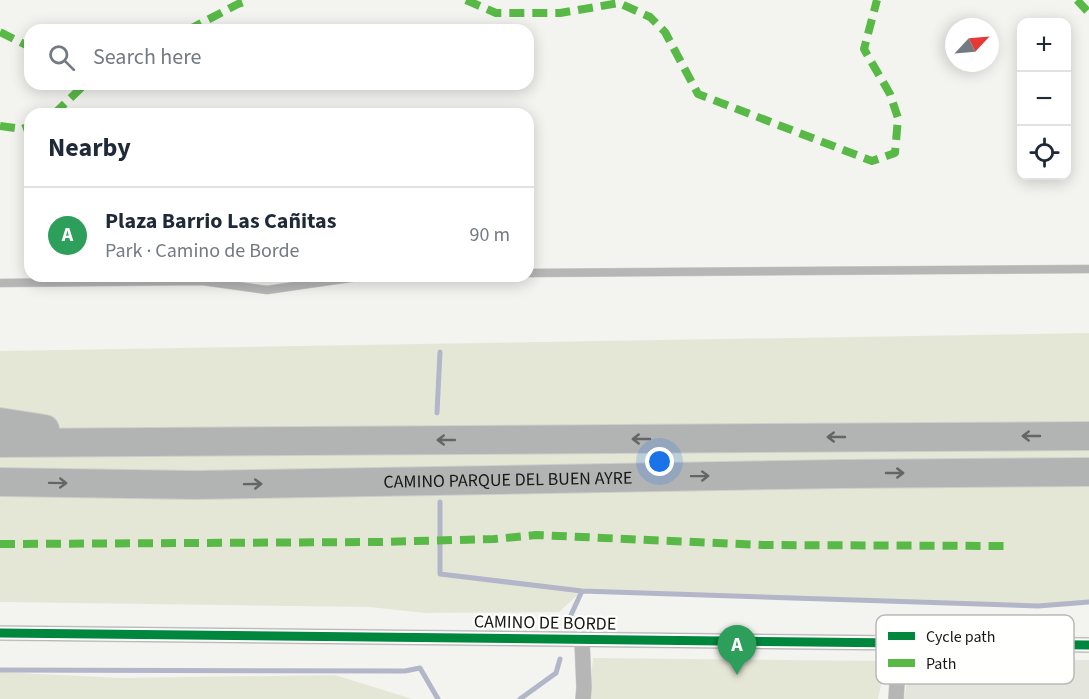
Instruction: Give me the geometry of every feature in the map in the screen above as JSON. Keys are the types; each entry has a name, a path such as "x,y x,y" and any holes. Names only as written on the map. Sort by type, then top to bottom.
{"highway":[{"path":"0,422 136,442"},
{"path":"0,443 1089,436"},
{"name":"CAMINO PARQUE DEL BUEN AYRE","path":"0,482 196,485 1089,472"}],"street":[{"name":"CAMINO DE BORDE","path":"0,633 876,642"},
{"path":"582,640 583,699"},
{"name":"CAMINO DE BORDE","path":"1074,645 1089,645"},
{"path":"896,699 897,684"}],"lane":[{"path":"534,273 1089,269"},
{"path":"2,283 24,278"},
{"path":"2,283 102,282"},
{"path":"209,282 267,290 322,282"}],"shaded area":[{"path":"1074,660 1089,660 1089,699 904,699 907,684 1074,684"}],"green space":[{"path":"1089,333 1089,602 1037,606 582,591 559,612 425,613 370,607 0,602 0,351"},
{"path":"593,658 876,661 876,684 881,684 878,699 589,699"},
{"path":"0,672 121,678 335,675 412,699 0,699"}],"waterway":[{"path":"437,413 440,352"},
{"path":"440,502 440,574 582,591 1038,606 1089,602"},
{"path":"571,615 582,591"},
{"path":"520,699 556,673 560,659"},
{"path":"0,670 405,671 420,668 438,699"}],"marked path":[{"path":"200,24 249,0"},
{"path":"466,0 496,13 560,13 619,3 650,17 665,32 698,94 872,161 895,153 898,118 890,94 864,49 877,0"},
{"path":"1077,0 1089,13"},
{"path":"0,32 24,44"},
{"path":"60,108 79,90"},
{"path":"0,126 24,128"},
{"path":"0,544 380,542 494,539 536,535 763,545 1004,546"}],"cycle path":[{"path":"0,633 876,643"},
{"path":"1074,645 1089,645"}],"place":[{"name":"Plaza Barrio Las Cañitas","path":"737,675"}]}
